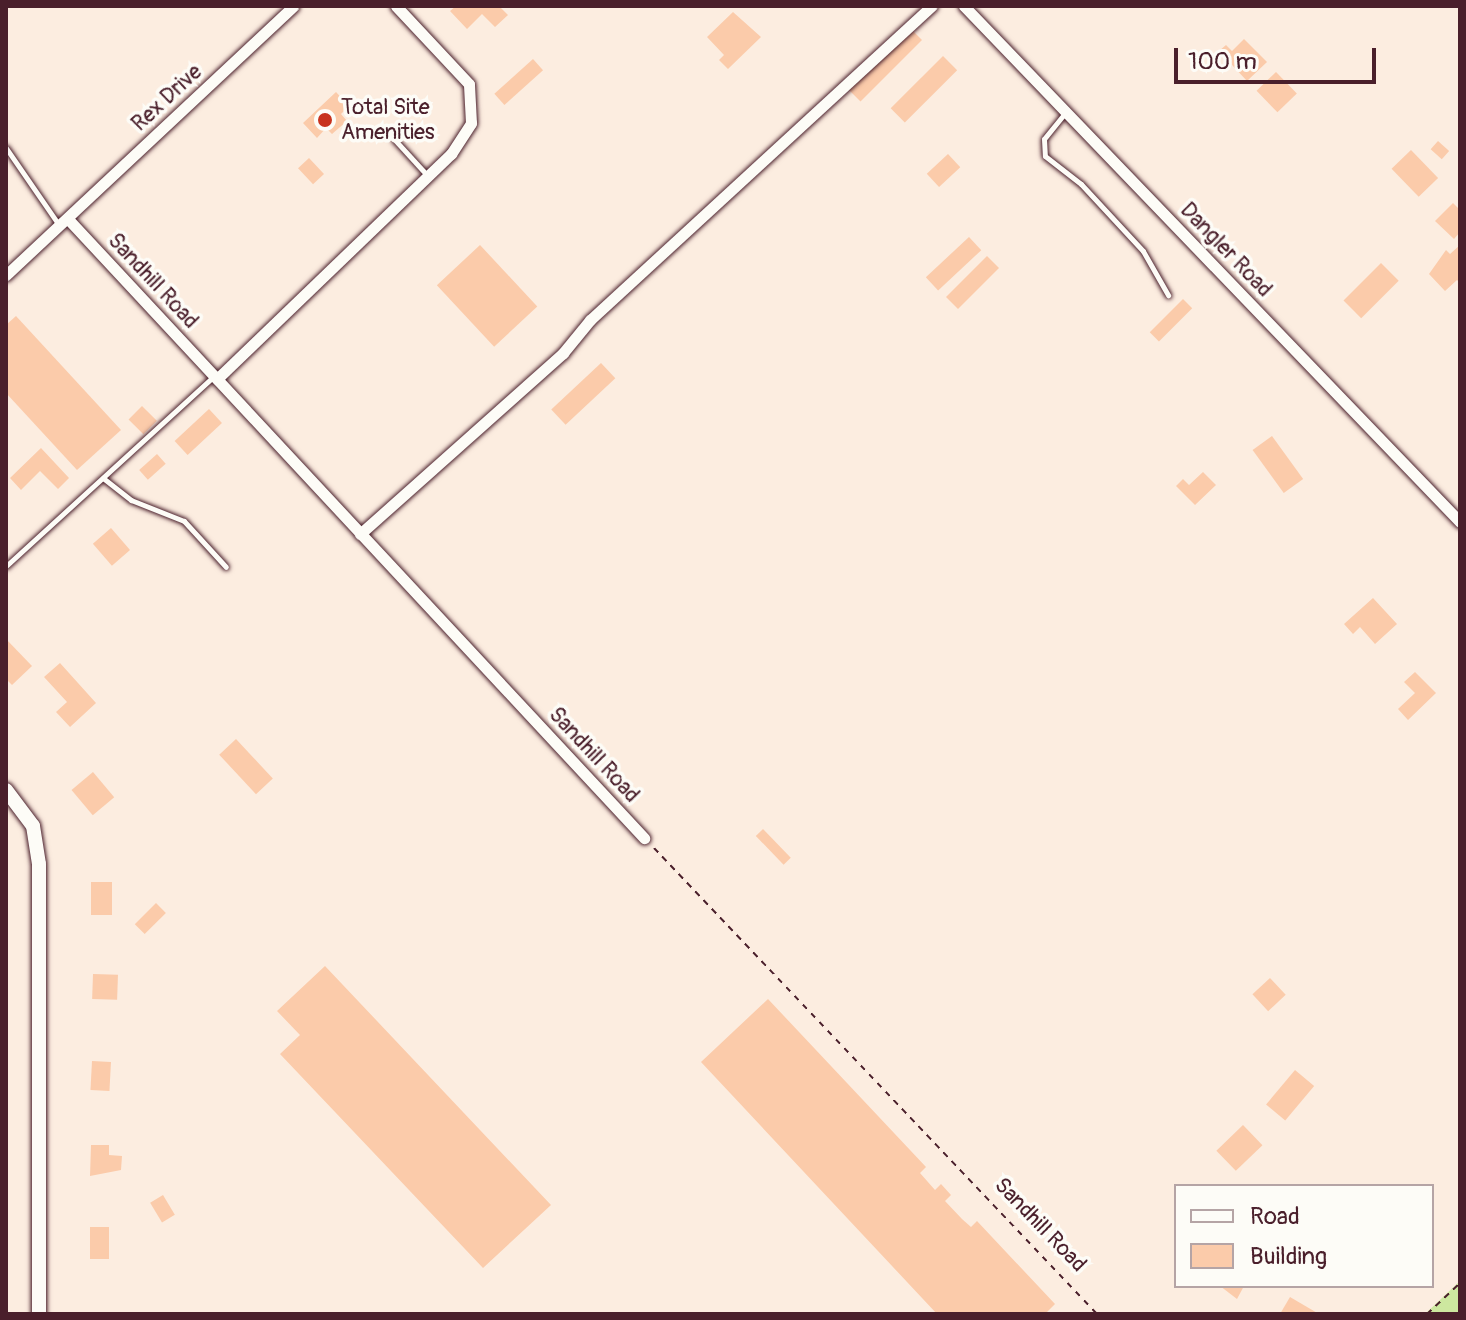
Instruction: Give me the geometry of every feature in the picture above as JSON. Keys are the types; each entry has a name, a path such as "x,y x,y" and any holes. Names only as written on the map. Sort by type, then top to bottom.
{"street":[{"name":"Rex Drive","path":"6,275 293,6"},
{"path":"216,378 451,154 471,123 469,84 396,6"},
{"path":"360,534 563,353 590,320 931,6"},
{"name":"Dangler Road","path":"964,6 1460,522"},
{"name":"Sandhill Road","path":"64,222 216,378 644,838"},
{"path":"6,790 33,826 39,864 39,1314"}],"lane":[{"path":"1066,112 1044,139 1045,156 1081,184 1143,251 1168,295"},
{"path":"394,139 428,175"},
{"path":"6,148 64,222"},
{"path":"6,566 216,378"},
{"path":"103,478 131,500 184,521 226,567"}],"path":[{"name":"Sandhill Road","path":"644,838 1097,1314"},
{"path":"1427,1314 1460,1283"}],"green space":[{"path":"1460,1281 1460,1314 1425,1314"}],"building":[{"path":"456,6 499,6 508,15 495,27 482,14 467,29 450,11"},
{"path":"733,12 761,37 728,69 719,60 724,55 707,37"},
{"path":"910,28 922,40 861,102 848,90"},
{"path":"1244,39 1267,62 1247,81 1219,51 1226,45 1232,51"},
{"path":"943,56 957,70 905,122 891,108"},
{"path":"533,59 543,70 504,105 494,94"},
{"path":"1276,72 1297,94 1277,112 1257,91"},
{"path":"336,92 349,106 341,114 347,121 332,134 326,128 317,138 303,123"},
{"path":"1438,141 1449,151 1442,159 1431,149"},
{"path":"1411,150 1438,178 1419,197 1392,169"},
{"path":"948,154 960,167 939,187 927,174"},
{"path":"309,158 324,174 313,184 298,168"},
{"path":"1453,203 1460,210 1460,232 1454,239 1435,221"},
{"path":"969,237 981,250 938,290 926,277"},
{"path":"480,245 537,306 494,347 437,285"},
{"path":"1460,245 1460,283 1457,280 1445,291 1429,274 1446,250 1450,254"},
{"path":"987,256 999,268 958,309 946,297"},
{"path":"1381,263 1399,281 1361,318 1344,300"},
{"path":"1183,299 1192,308 1159,341 1150,332"},
{"path":"16,316 121,430 77,470 6,393 6,325"},
{"path":"601,363 615,378 566,425 551,409"},
{"path":"142,406 157,421 143,434 129,419"},
{"path":"209,409 222,423 188,455 175,441"},
{"path":"1272,436 1303,479 1284,493 1253,450"},
{"path":"41,448 69,478 58,489 40,471 21,490 10,478"},
{"path":"157,454 166,464 148,480 139,470"},
{"path":"1203,472 1216,485 1195,505 1176,486 1183,479 1189,485"},
{"path":"111,528 130,550 112,566 93,544"},
{"path":"1373,598 1397,624 1375,644 1360,627 1353,634 1344,624"},
{"path":"6,639 32,666 12,685 6,679"},
{"path":"60,663 96,703 70,727 56,712 67,702 44,677"},
{"path":"1415,672 1436,693 1408,720 1398,709 1415,693 1404,682"},
{"path":"236,739 273,778 256,794 219,755"},
{"path":"93,772 114,797 93,815 72,790"},
{"path":"763,829 791,858 784,865 756,836"},
{"path":"91,882 112,882 112,915 91,915"},
{"path":"156,903 166,913 145,934 135,924"},
{"path":"325,966 551,1205 483,1268 280,1054 300,1035 277,1011"},
{"path":"93,974 118,975 117,1000 92,999"},
{"path":"1270,978 1286,995 1268,1011 1252,994"},
{"path":"768,999 926,1167 920,1173 935,1190 941,1184 951,1195 945,1201 971,1227 977,1221 1055,1304 1045,1314 937,1314 701,1062"},
{"path":"92,1061 111,1062 109,1091 90,1090"},
{"path":"1295,1070 1314,1086 1285,1121 1266,1104"},
{"path":"1243,1125 1262,1145 1236,1171 1216,1151"},
{"path":"91,1145 109,1145 109,1155 122,1156 121,1170 90,1176"},
{"path":"163,1195 175,1215 162,1222 150,1203"},
{"path":"90,1227 109,1227 109,1259 90,1259"},
{"path":"1223,1288 1243,1288 1237,1299"},
{"path":"1290,1297 1319,1314 1280,1314"}],"place":[{"name":"Total Site Amenities","path":"325,120"}]}
